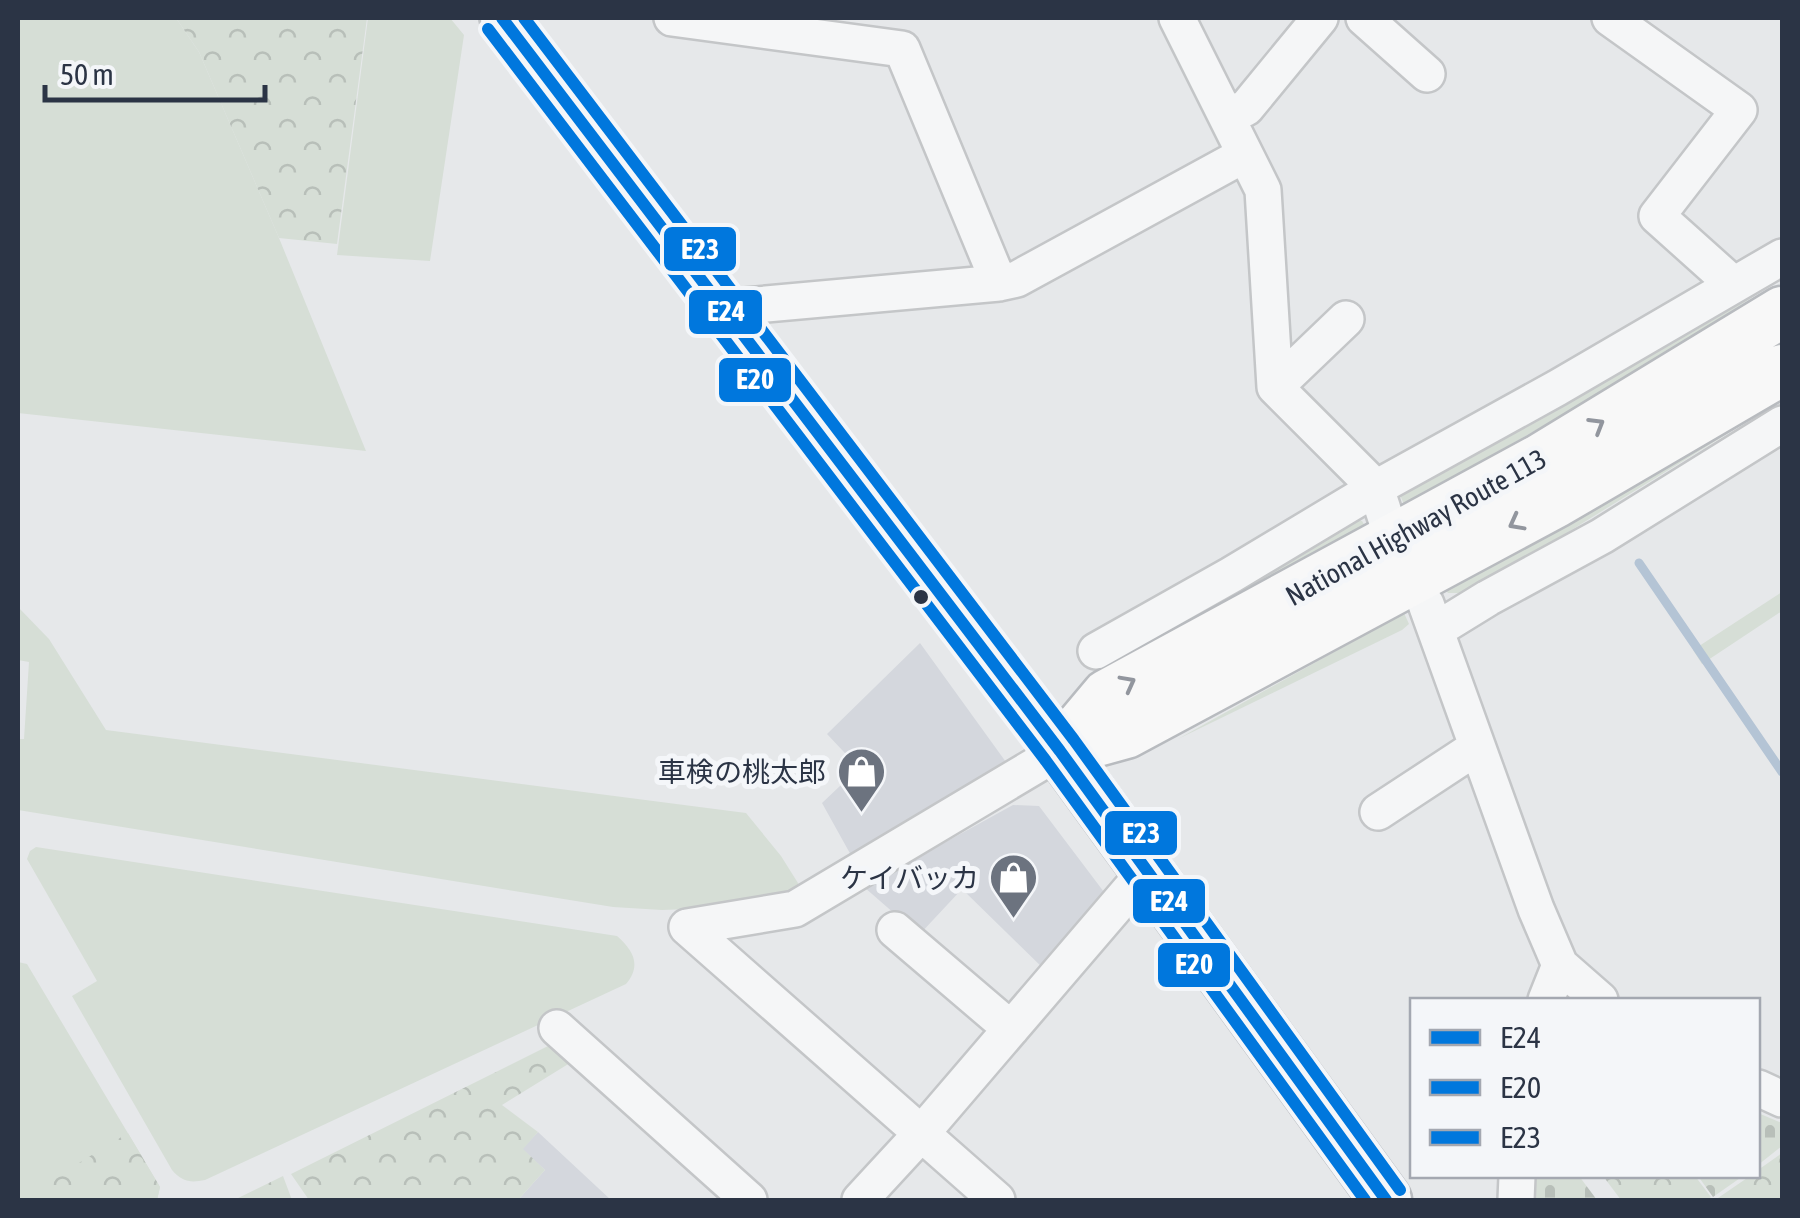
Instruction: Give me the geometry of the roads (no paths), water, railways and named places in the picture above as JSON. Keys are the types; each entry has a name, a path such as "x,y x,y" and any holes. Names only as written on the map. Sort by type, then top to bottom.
{"highway":[{"name":"National Highway Route 113","path":"1060,752 1107,695 1539,460 1782,312"},
{"name":"National Highway Route 113","path":"1060,752 1126,733 1556,502 1782,370"},
{"path":"1060,752 1386,1200"}],"main road":[{"path":"502,18 1060,752"}],"street":[{"path":"672,18 902,49 1000,282"},
{"path":"1177,18 1263,190 1276,387 1376,488 1387,522"},
{"path":"1227,116 1246,108 1320,18"},
{"path":"1364,18 1426,74"},
{"path":"1610,18 1739,110 1658,216 1734,285"},
{"path":"722,308 1017,279 1244,155"},
{"path":"1096,652 1782,256"},
{"path":"1276,387 1346,319"},
{"path":"1598,998 1560,964 1536,909 1431,617 1488,598 1602,536 1782,424"},
{"path":"1378,812 1478,748"},
{"path":"997,1200 688,927 796,909 1060,752"},
{"path":"860,1200 1147,870"},
{"path":"895,930 1011,1029"},
{"path":"1547,998 1560,964"},
{"path":"557,1028 750,1200"}],"waterway":[{"path":"1639,563 1782,772"}],"place":[{"name":"車検の桃太郎","path":"861,814"},
{"name":"ケイバッカ","path":"1014,920"}]}
